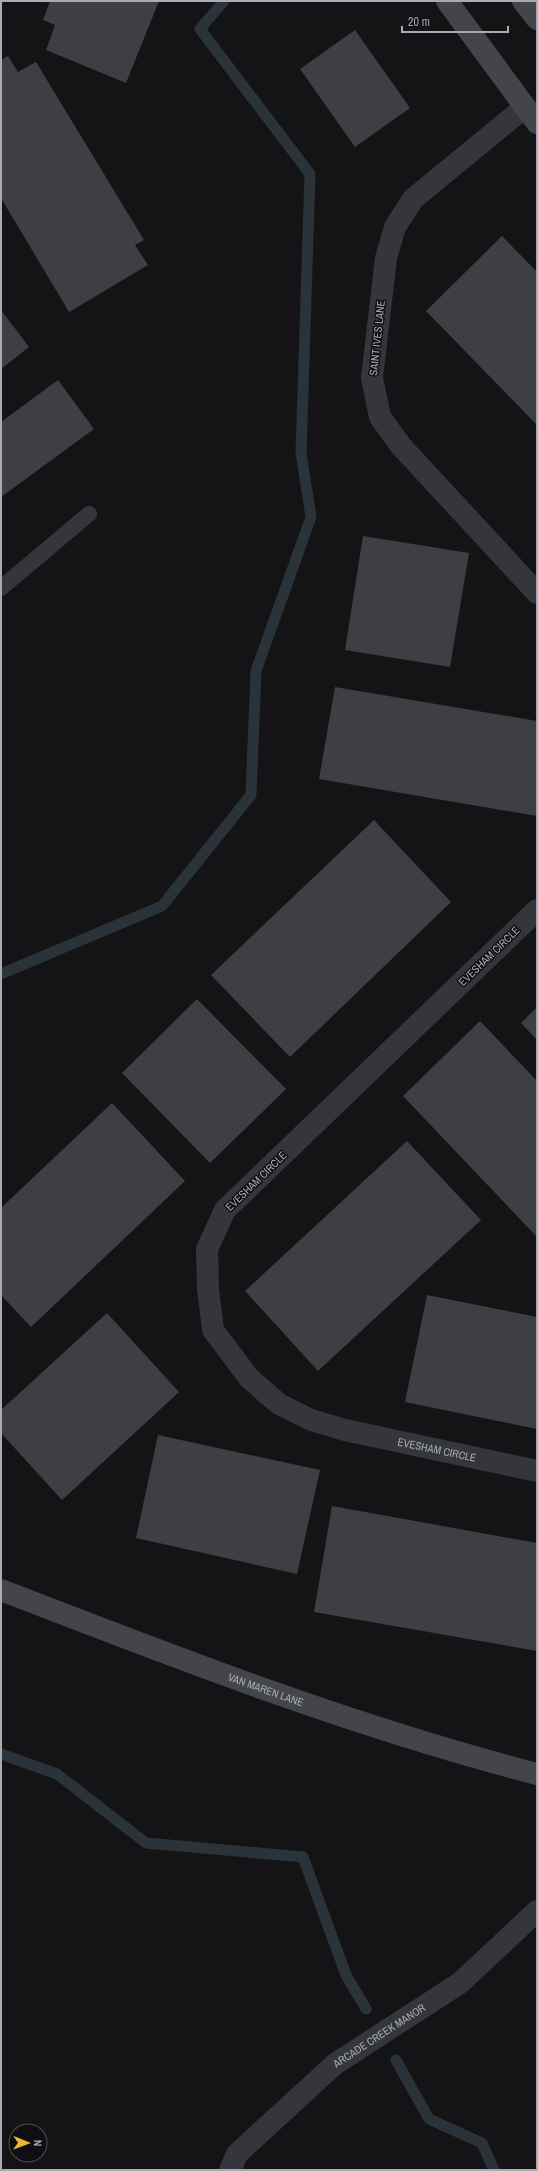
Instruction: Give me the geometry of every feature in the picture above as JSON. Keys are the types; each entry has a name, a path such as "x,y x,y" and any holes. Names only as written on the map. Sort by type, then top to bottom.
{"main road":[{"path":"447,1 531,115"},
{"path":"523,1 537,19"},
{"name":"VAN MAREN LANE","path":"1,1590 198,1666 396,1733 537,1774"}],"street":[{"name":"SAINT IVES LANE","path":"531,115 413,199 394,227 386,258 372,378 380,417 401,446 537,593"},
{"name":"EVESHAM CIRCLE","path":"537,910 225,1210 207,1250 208,1289 213,1330 249,1378 280,1404 311,1420 345,1430 537,1471"},
{"name":"ARCADE CREEK MANOR","path":"230,2170 237,2154 335,2064 460,1983 537,1911"}],"lane":[{"path":"1,588 89,514"}],"building":[{"path":"50,1 159,1 126,83 46,50 55,25 43,20"},
{"path":"355,30 410,108 355,147 300,69"},
{"path":"8,56 18,72 36,62 144,240 135,245 148,265 69,312 1,198 1,60"},
{"path":"502,236 537,272 537,425 426,311"},
{"path":"1,310 29,347 1,369"},
{"path":"58,380 94,429 1,497 1,422"},
{"path":"363,536 469,553 450,667 345,650"},
{"path":"335,687 537,721 537,816 319,779"},
{"path":"374,820 451,902 290,1057 211,975"},
{"path":"197,999 286,1089 210,1163 122,1073"},
{"path":"537,1007 537,1040 521,1023"},
{"path":"480,1021 537,1081 537,1237 403,1096"},
{"path":"112,1103 185,1181 31,1327 1,1295 1,1208"},
{"path":"407,1141 481,1220 318,1371 245,1291"},
{"path":"427,1295 537,1317 537,1429 405,1402"},
{"path":"107,1313 179,1392 62,1500 1,1433 1,1410"},
{"path":"158,1435 320,1470 297,1574 136,1538"},
{"path":"332,1506 537,1543 537,1651 314,1612"}],"waterway":[{"path":"1,974 162,906 251,795 256,671 311,517 301,453 310,174 200,29 224,1"},
{"path":"1,1754 57,1774 146,1843 303,1857 346,1975 366,2009"},
{"path":"396,2060 429,2119 482,2143 494,2170"}]}
